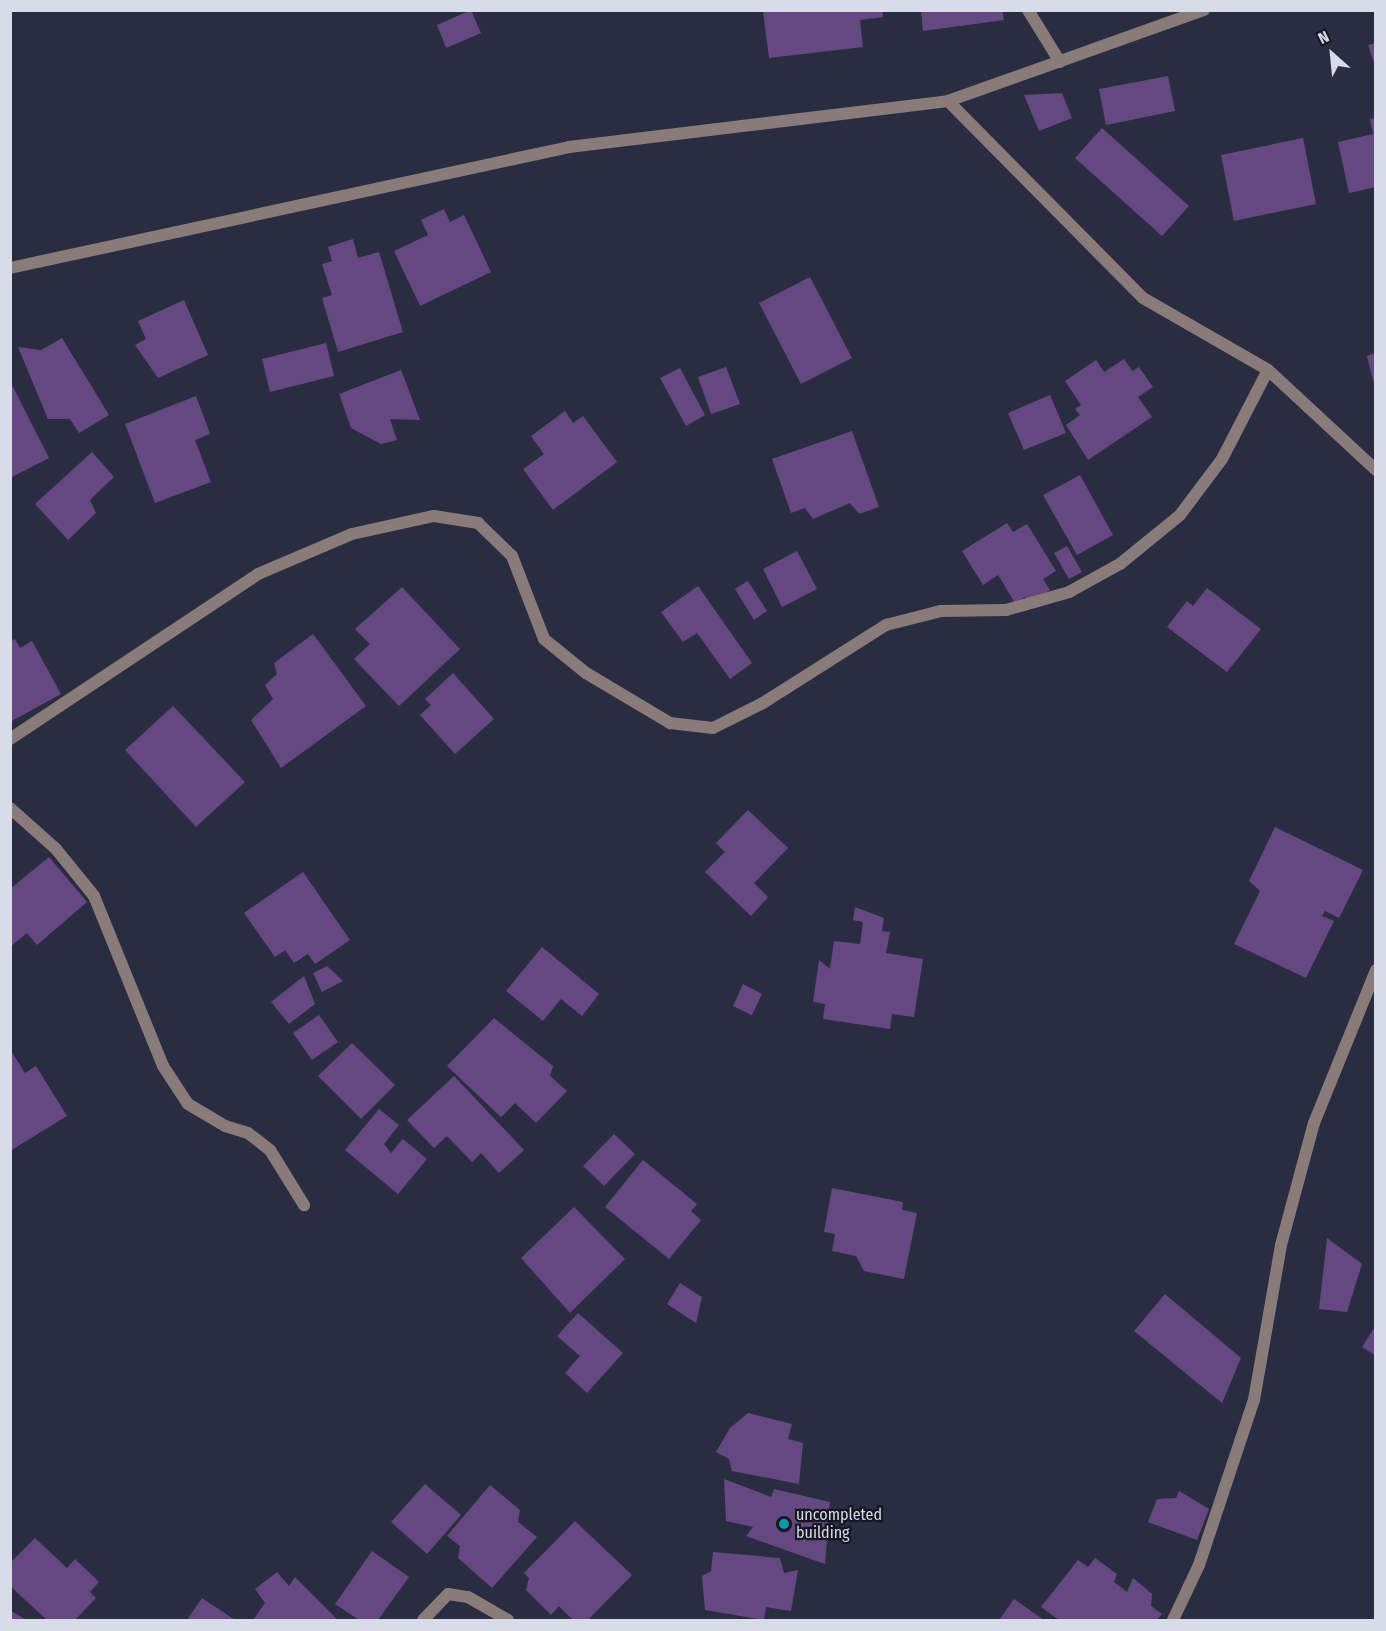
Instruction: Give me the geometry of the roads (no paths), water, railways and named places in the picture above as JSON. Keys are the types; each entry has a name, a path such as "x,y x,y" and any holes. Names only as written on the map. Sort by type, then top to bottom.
{"street":[{"path":"1028,10 1060,62"},
{"path":"10,268 569,147 948,101 1204,10"},
{"path":"948,101 1143,298 1268,370 1376,470"},
{"path":"10,739 258,574 352,534 434,516 478,523 512,556 544,639 586,673 670,723 713,728 763,703 886,625 941,611 1006,610 1069,592 1120,564 1194,497 1222,459 1268,370"},
{"path":"10,808 56,849 93,896 163,1065 188,1104 225,1126 248,1133 270,1150 304,1205"},
{"path":"1173,1620 1199,1564 1254,1400 1281,1245 1314,1123 1376,970"},
{"path":"423,1620 447,1594 468,1597 508,1620"}],"place":[{"name":"uncompleted building","path":"784,1524"}]}
